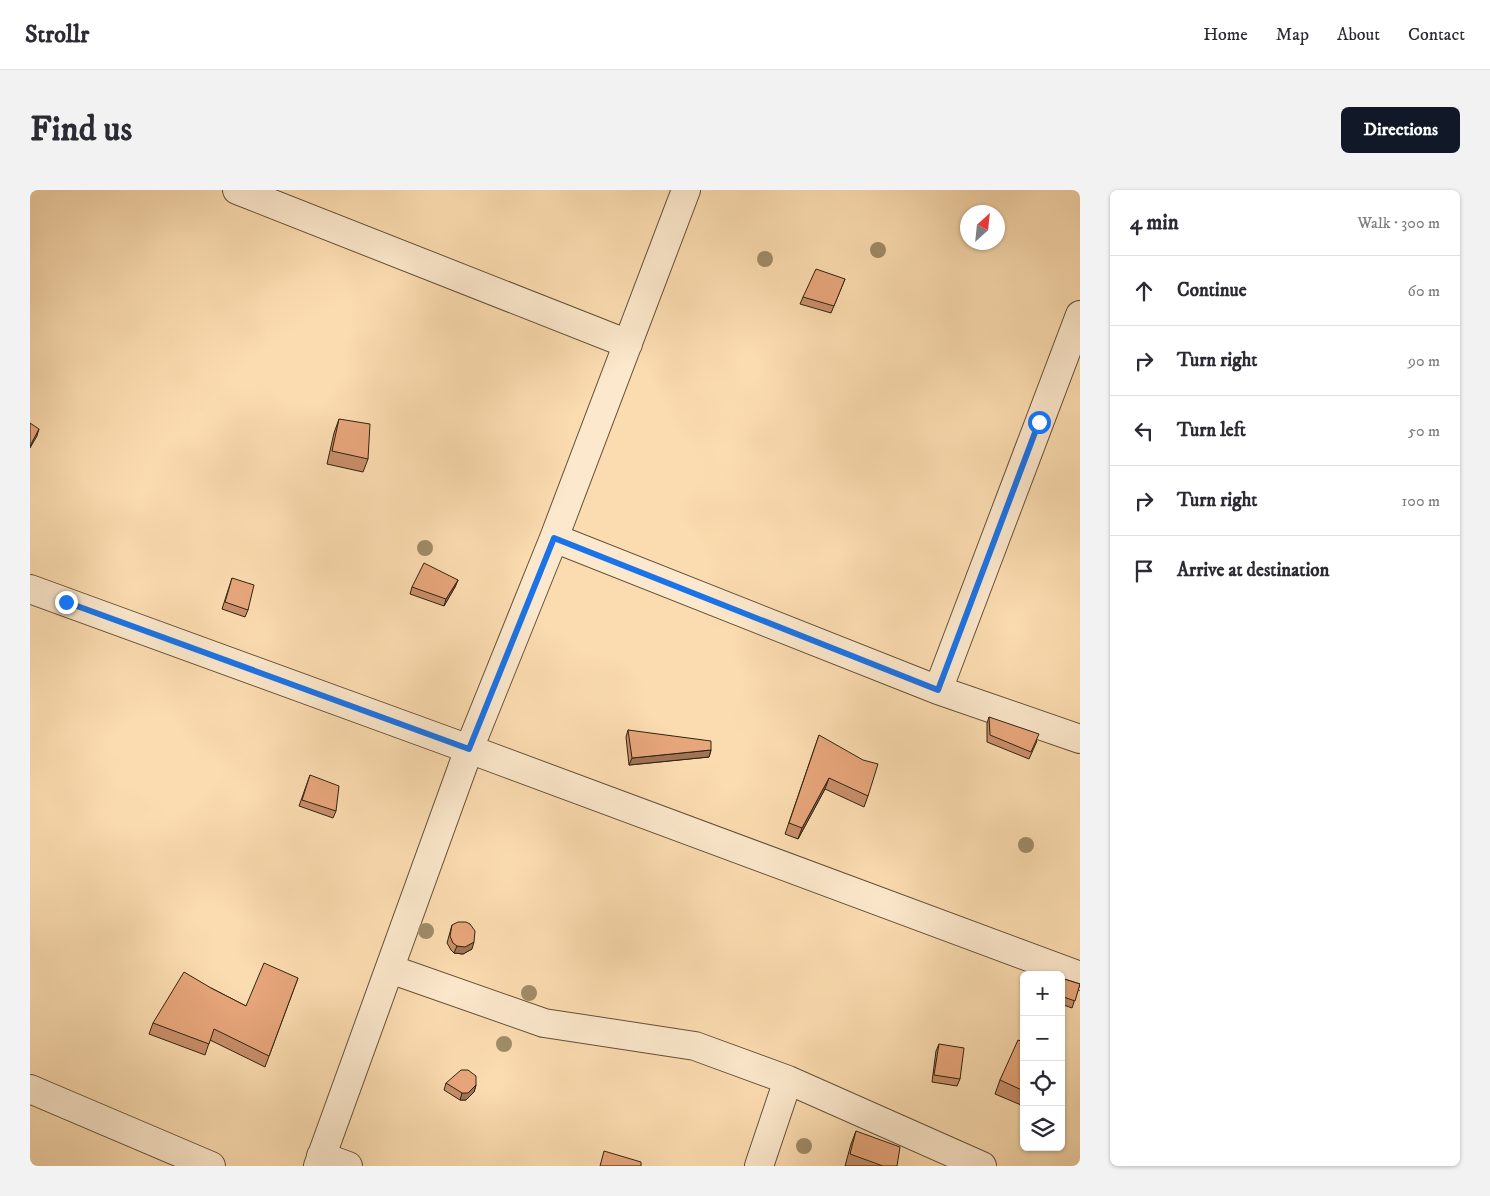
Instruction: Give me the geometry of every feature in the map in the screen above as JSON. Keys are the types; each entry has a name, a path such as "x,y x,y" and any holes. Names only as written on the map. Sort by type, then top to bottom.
{"street":[{"path":"237,190 628,344"},
{"path":"348,1166 320,1161 469,749 554,538 686,190"},
{"path":"938,690 1080,315"},
{"path":"554,538 938,690 1080,739"},
{"path":"30,588 1080,976"},
{"path":"390,969 544,1023 695,1046 788,1080 982,1166"},
{"path":"760,1166 788,1080"},
{"path":"30,1089 211,1166"}],"building":[{"path":"816,269 845,279 834,306 803,297"},
{"path":"339,419 370,424 368,459 332,451"},
{"path":"30,423 39,429 30,446"},
{"path":"424,563 458,580 446,599 412,587"},
{"path":"232,578 254,585 248,610 225,602"},
{"path":"989,717 1039,734 1031,752 990,735"},
{"path":"628,730 711,741 711,750 632,758"},
{"path":"819,735 863,760 878,764 868,796 829,778 802,828 789,823"},
{"path":"310,775 339,786 336,811 302,800"},
{"path":"458,922 470,924 475,931 474,942 465,947 457,946 453,943 450,936 452,925"},
{"path":"264,963 298,978 269,1056 214,1029 209,1044 153,1023 184,972 246,1006"},
{"path":"1065,979 1080,984 1075,1001 1065,997"},
{"path":"1018,1040 1020,1041 1020,1089 1000,1080"},
{"path":"939,1044 964,1048 960,1079 934,1075"},
{"path":"461,1070 468,1070 476,1076 476,1085 468,1093 462,1093 446,1083"},
{"path":"856,1131 900,1147 897,1166 883,1166 850,1154"},
{"path":"604,1151 641,1162 641,1166 600,1166"}],"route":[{"path":"66,602 469,749 554,538 938,690 1039,422"}]}
